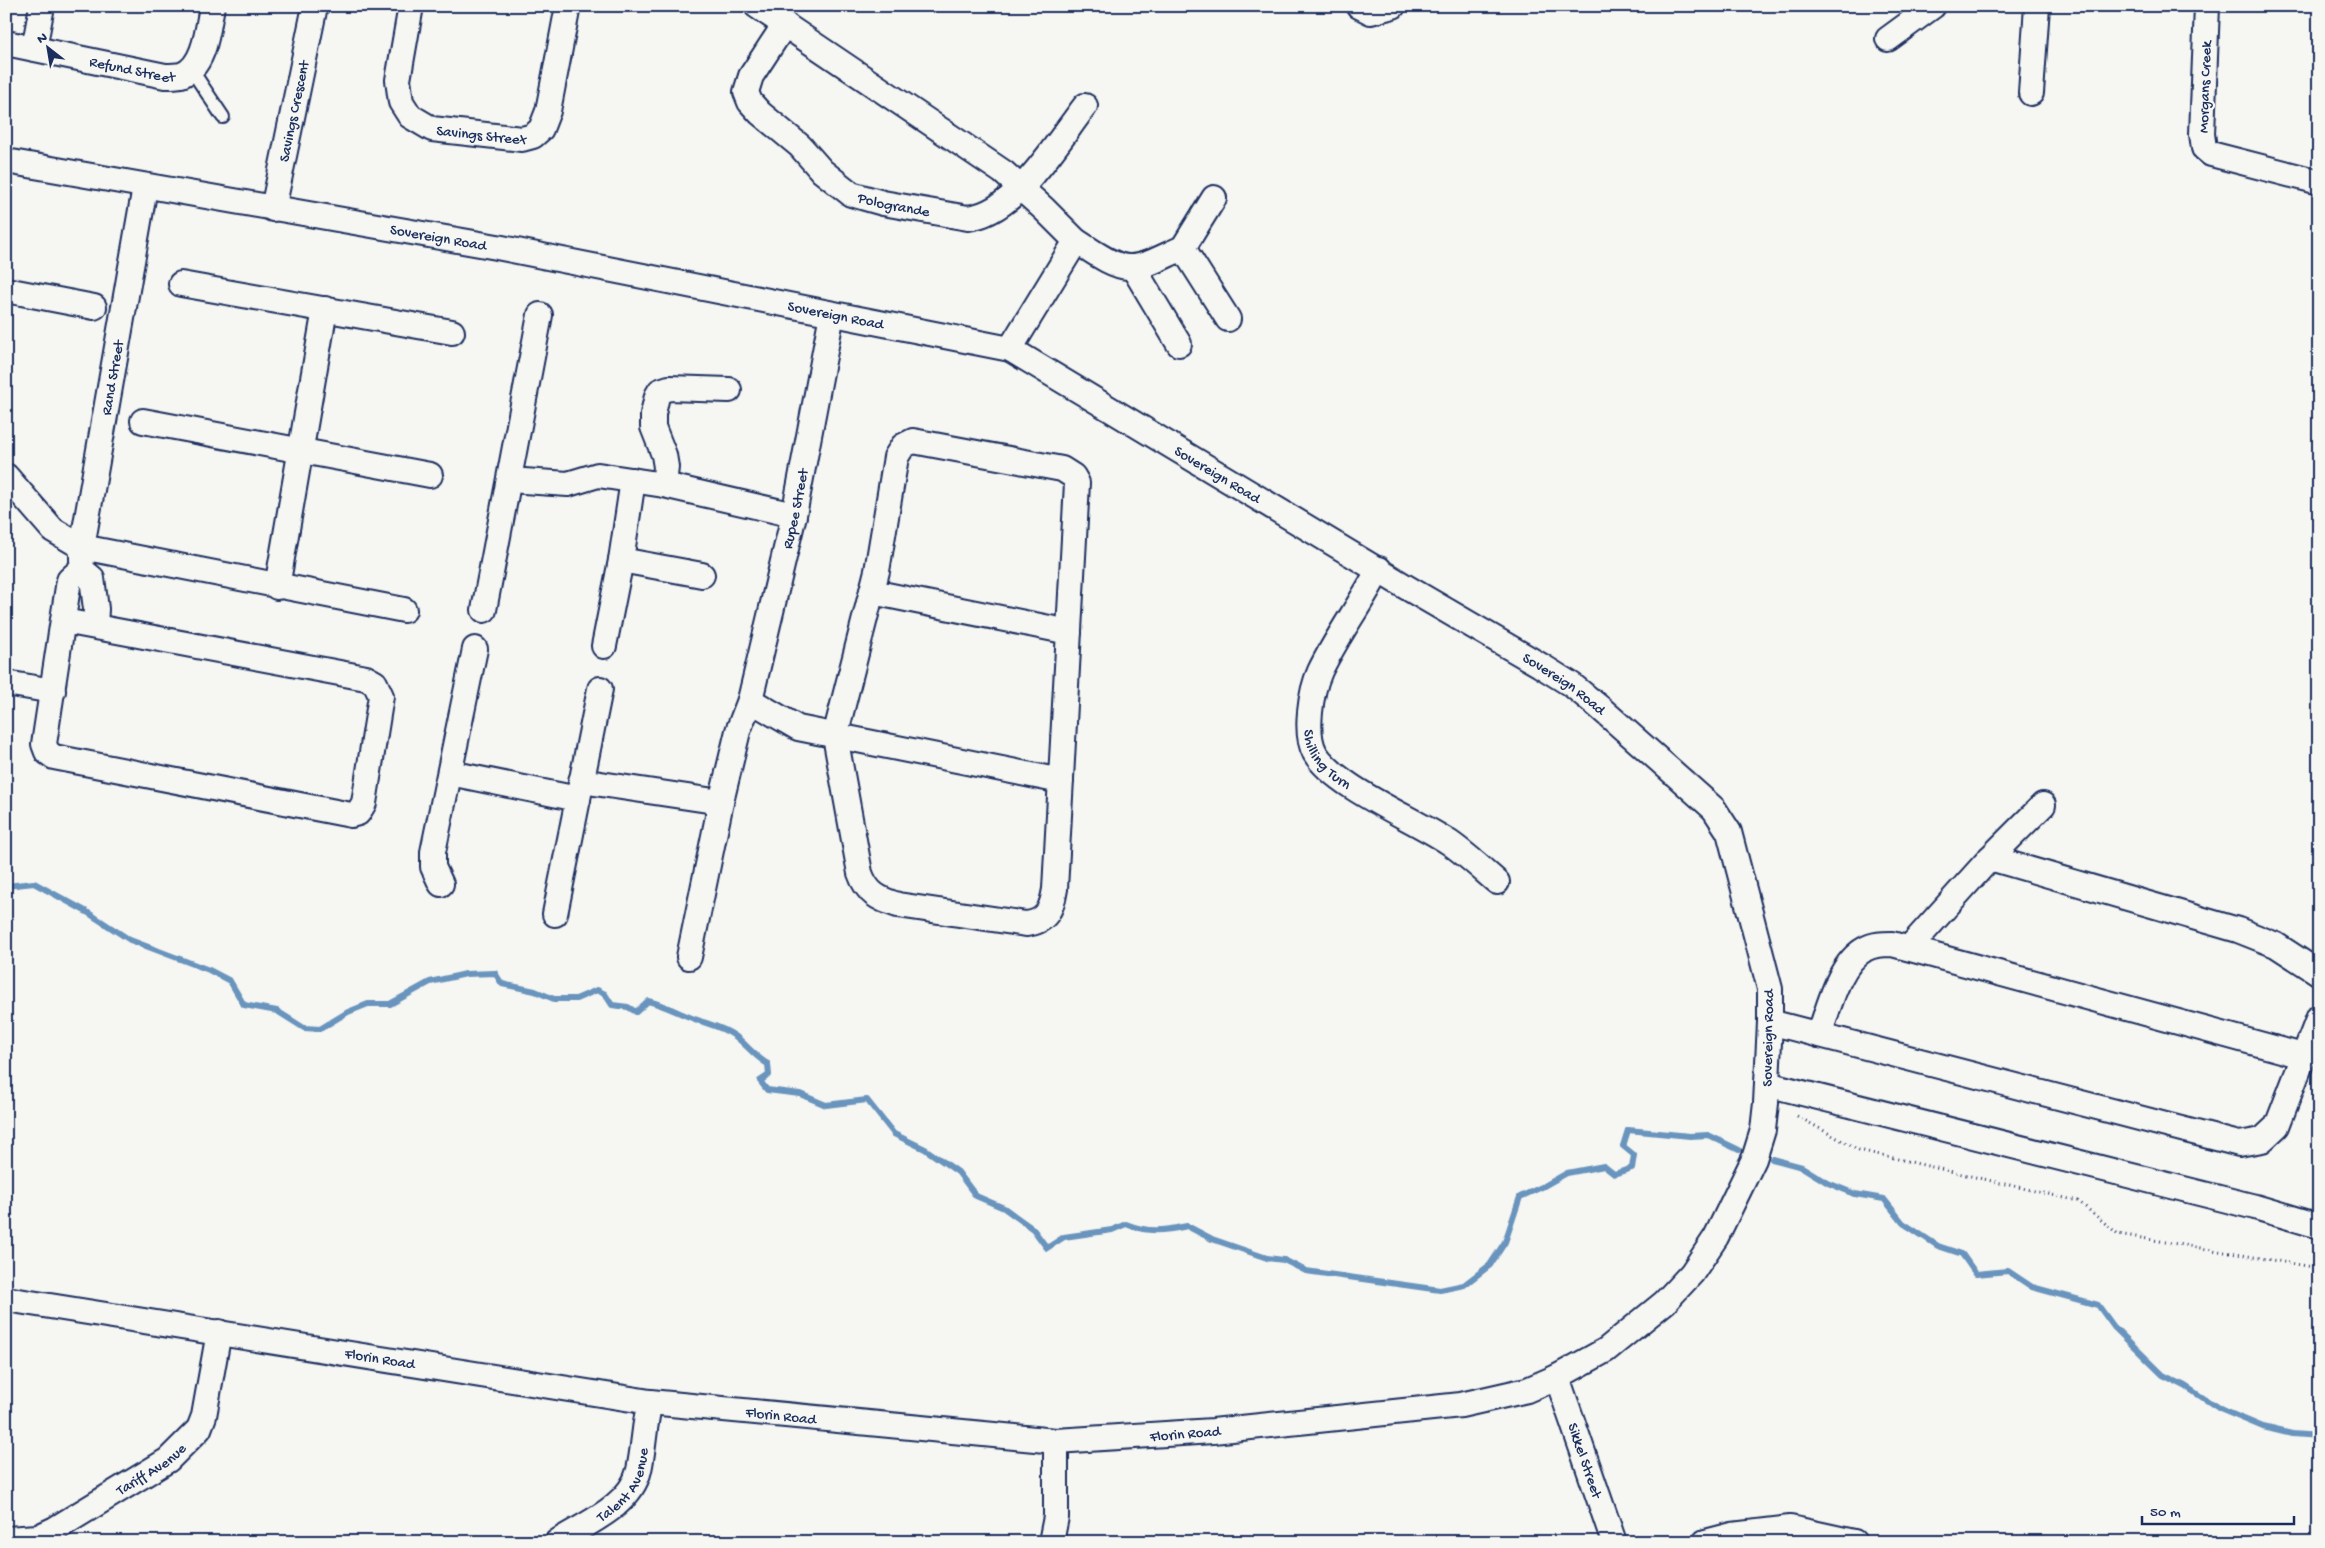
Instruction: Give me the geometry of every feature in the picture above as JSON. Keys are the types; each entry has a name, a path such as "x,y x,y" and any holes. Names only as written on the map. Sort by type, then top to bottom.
{"street":[{"path":"34,49 42,6"},
{"name":"Refund Street","path":"6,43 165,76 182,75 192,69 202,52 212,6"},
{"name":"Savings Street","path":"411,6 398,80 401,102 410,116 432,129 522,139 533,136 541,129 548,111 568,6"},
{"path":"757,6 1003,172 1076,241 1116,263 1133,267 1183,248 1214,198"},
{"path":"1360,6 1371,12 1393,6"},
{"path":"1888,39 1933,6"},
{"path":"2031,92 2037,6"},
{"name":"Morgans Creek","path":"2207,6 2202,142 2210,154 2319,182"},
{"name":"Savings Crescent","path":"273,209 313,8"},
{"name":"Pologrande","path":"785,24 751,76 746,92 750,102 760,113 800,146 822,171 851,194 883,203 968,218 979,217 1022,188 1084,106"},
{"name":"Sovereign Road","path":"6,161 145,187 497,247 1010,349 1572,685 1714,808 1729,832 1770,989 1770,1022 1767,1093 1763,1130 1754,1159 1716,1237 1692,1273 1665,1302 1606,1350 1558,1377"},
{"name":"Rand Street","path":"82,558 145,187"},
{"path":"1010,349 1076,241"},
{"path":"1183,248 1228,319"},
{"path":"1133,267 1179,344"},
{"path":"181,284 452,332"},
{"path":"6,290 94,307"},
{"path":"277,587 325,309"},
{"name":"Rupee Street","path":"689,957 721,802 738,731 750,700 794,514 832,314"},
{"path":"484,610 540,315"},
{"path":"664,485 666,467 664,455 653,427 656,396 660,391 669,388 729,390"},
{"path":"143,421 430,475"},
{"path":"913,441 1062,469 1073,476 1077,483 1069,632 1055,889 1053,902 1044,918 1035,923 1026,924 898,905 880,900 864,884 860,873 835,736 877,570 896,457 903,446 913,441"},
{"path":"509,480 568,484 598,475 664,485 794,514"},
{"path":"6,476 53,530 82,558 92,578 96,609 95,626"},
{"path":"604,646 621,560 633,480"},
{"path":"82,558 277,587 404,610"},
{"path":"64,621 366,678 375,683 381,696 364,803 358,813 352,815 54,757 47,752 44,744 69,580 82,558"},
{"path":"621,560 702,575"},
{"name":"Shilling Turn","path":"1379,569 1320,672 1311,698 1310,734 1314,752 1328,769 1347,783 1450,843 1497,882"},
{"path":"872,592 1069,632"},
{"path":"441,884 433,867 433,852 475,649"},
{"path":"6,683 53,691"},
{"path":"554,914 600,688"},
{"path":"750,700 798,728 1061,780"},
{"path":"450,773 580,790 721,802"},
{"path":"1909,948 1990,858 2043,805"},
{"path":"1990,858 2238,930 2276,945 2319,973"},
{"path":"1819,1035 1848,965 1859,953 1879,944 1892,944 2303,1056"},
{"path":"1770,1022 2239,1144 2262,1140 2277,1126 2319,1017"},
{"path":"1767,1093 2245,1205 2319,1226"},
{"name":"Florin Road","path":"6,1299 650,1402 1056,1441 1213,1431 1441,1408 1528,1390 1558,1377"},
{"name":"Tariff Avenue","path":"6,1539 38,1540 168,1460 200,1429 207,1402 219,1332"},
{"name":"Sikkel Street","path":"1558,1377 1614,1542"},
{"name":"Talent Avenue","path":"557,1542 621,1501 632,1486 639,1472 644,1425 650,1402"},
{"path":"1051,1542 1056,1517 1056,1441"},
{"path":"1706,1542 1732,1535 1790,1528 1854,1542"}],"lane":[{"path":"192,69 223,116"}],"path":[{"path":"1767,1093 1858,1150 2078,1201 2118,1234 2319,1268"}],"waterway":[{"path":"6,886 34,883 87,912 130,940 209,970 230,981 244,1005 277,1011 304,1028 320,1029 348,1012 368,1004 390,1004 430,982 466,974 495,973 502,984 535,991 554,999 576,999 597,990 605,994 612,1005 628,1007 636,1012 648,1001 660,1004 719,1027 735,1036 768,1064 769,1075 760,1081 767,1090 800,1094 826,1105 867,1100 894,1134 925,1149 958,1172 976,1196 1004,1208 1033,1229 1047,1248 1064,1237 1112,1230 1126,1224 1142,1229 1156,1230 1187,1226 1212,1239 1267,1258 1284,1260 1306,1271 1440,1290 1464,1285 1490,1265 1505,1242 1520,1197 1567,1173 1604,1166 1614,1174 1632,1168 1634,1155 1623,1146 1628,1130 1690,1136 1708,1135 1739,1150"},
{"path":"1772,1159 1802,1167 1828,1183 1855,1194 1884,1199 1903,1223 1938,1246 1962,1254 1976,1274 2008,1271 2032,1287 2098,1305 2114,1327 2163,1375 2185,1386 2220,1409 2263,1427 2292,1434 2319,1436"}]}
